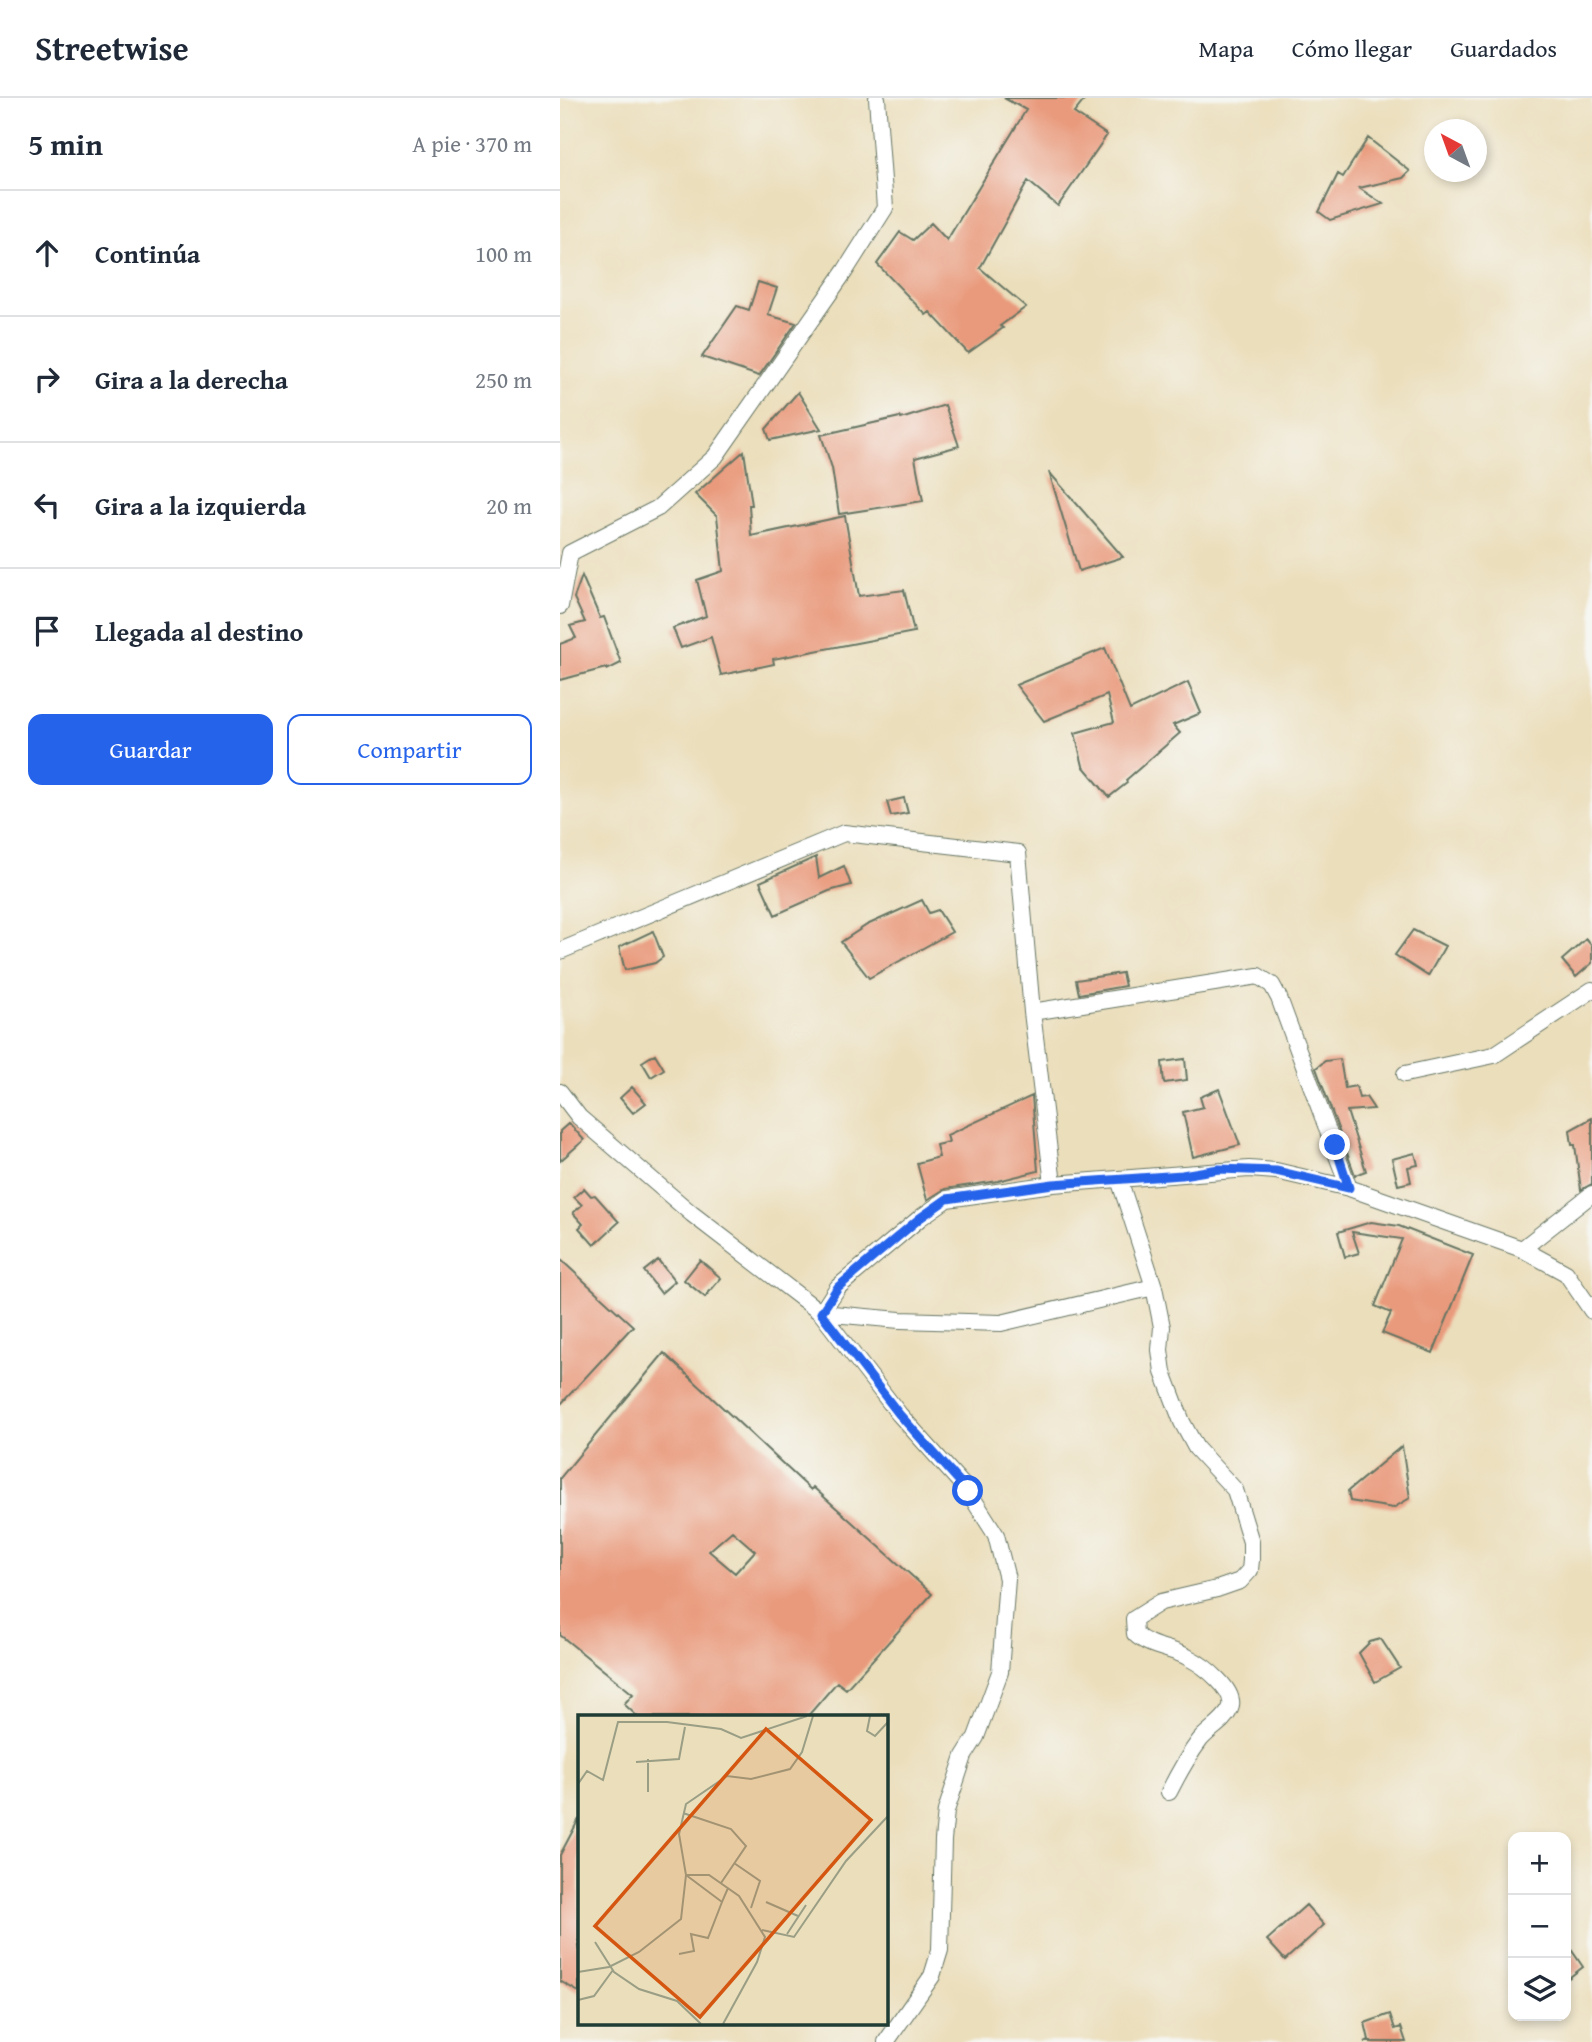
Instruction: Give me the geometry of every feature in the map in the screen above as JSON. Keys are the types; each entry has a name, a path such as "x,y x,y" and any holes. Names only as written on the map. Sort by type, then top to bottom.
{"street":[{"path":"560,606 570,553 658,508 715,457 886,208 877,98"},
{"path":"560,951 844,833 1018,853 1032,1012 1053,1184"},
{"path":"1032,1012 1258,976 1266,979 1279,998 1349,1188"},
{"path":"1405,1074 1494,1055 1592,990"},
{"path":"560,1092 579,1117 692,1214 821,1313 899,1414 968,1491 996,1535 1007,1579 1000,1672 976,1737 964,1756 946,1811 940,1950 932,1976 886,2042"},
{"path":"821,1313 838,1287 920,1218 947,1199 1053,1184 1249,1168 1276,1171 1349,1188 1522,1249 1566,1273 1592,1311"},
{"path":"1119,1179 1154,1287 1162,1327 1160,1350 1163,1372 1182,1422 1196,1448 1235,1490 1251,1542 1250,1570 1240,1581 1161,1602 1134,1619 1135,1634 1141,1640 1185,1655 1200,1664 1225,1688 1232,1699 1231,1707 1201,1739 1170,1792"},
{"path":"1522,1249 1592,1194"},
{"path":"821,1313 900,1320 1001,1323 1154,1287"}],"building":[{"path":"1004,98 1086,98 1074,113 1107,135 1058,206 1028,181 980,268 1026,307 1000,326 1003,328 968,353 930,312 926,315 877,264 900,232 913,240 931,223 947,240 1026,110"},
{"path":"1368,138 1410,171 1403,178 1359,188 1383,204 1330,220 1319,212 1338,174 1343,177"},
{"path":"758,282 777,288 768,315 796,323 759,376 702,357 737,306 749,310"},
{"path":"798,392 821,429 770,440 766,429"},
{"path":"945,405 959,446 915,458 923,501 839,514 832,468 821,435 900,417 901,419"},
{"path":"744,451 752,505 749,505 751,536 845,516 859,596 904,590 914,632 773,659 774,664 721,675 711,637 681,648 673,628 706,616 697,580 723,571 717,516 695,494"},
{"path":"1049,472 1123,557 1079,571"},
{"path":"582,576 600,618 604,617 621,663 607,670 606,668 560,680 560,644 576,638 570,626 585,622 574,598"},
{"path":"1105,648 1130,710 1188,682 1201,713 1173,725 1180,733 1109,797 1083,766 1075,733 1114,722 1107,695 1044,721 1016,685"},
{"path":"904,798 908,813 891,816 887,802"},
{"path":"816,857 819,878 844,866 851,885 829,891 775,915 760,882"},
{"path":"922,900 929,913 938,910 952,932 869,978 841,942 867,925"},
{"path":"1413,930 1445,946 1428,976 1395,955"},
{"path":"653,931 663,957 655,963 625,970 619,947"},
{"path":"1586,939 1592,946 1592,963 1576,977 1562,960"},
{"path":"1122,973 1125,986 1079,994 1076,980"},
{"path":"655,1054 664,1069 651,1077 642,1062"},
{"path":"1185,1059 1187,1080 1164,1083 1162,1062"},
{"path":"1340,1059 1345,1088 1356,1086 1359,1098 1366,1097 1374,1109 1347,1111 1366,1171 1355,1175 1316,1068 1325,1061"},
{"path":"632,1087 646,1103 633,1113 620,1098"},
{"path":"1219,1089 1240,1145 1193,1157 1183,1112 1203,1107 1200,1097"},
{"path":"1032,1096 1038,1171 998,1181 945,1189 927,1200 917,1163 939,1157 936,1145 949,1142 947,1135"},
{"path":"1592,1118 1592,1184 1581,1190 1575,1145 1572,1145 1570,1130"},
{"path":"569,1123 584,1140 560,1161 560,1131"},
{"path":"1415,1153 1418,1165 1408,1167 1411,1182 1398,1185 1392,1159"},
{"path":"584,1188 591,1196 595,1195 619,1222 594,1245 579,1228 583,1224 573,1213 582,1205 574,1197"},
{"path":"1371,1222 1399,1226 1473,1255 1433,1353 1382,1333 1391,1313 1375,1306 1402,1239 1352,1232 1359,1253 1345,1257 1338,1232"},
{"path":"560,1259 633,1326 560,1405"},
{"path":"658,1260 675,1281 661,1293 644,1271"},
{"path":"700,1260 721,1278 705,1297 684,1280"},
{"path":"664,1353 811,1490 813,1487 932,1594 846,1689 837,1682 809,1715 636,1715 624,1704 633,1694 560,1635 560,1478","holes":["732,1531 755,1551 735,1573 709,1551"]},
{"path":"1402,1446 1410,1498 1393,1508 1350,1501 1348,1491"},
{"path":"1381,1639 1400,1668 1375,1682 1359,1653 1370,1642"},
{"path":"578,1821 578,1991 560,1981 560,1855"},
{"path":"1306,1905 1324,1925 1285,1960 1267,1940"},
{"path":"1571,1949 1583,1967 1571,1976"},
{"path":"1390,2014 1395,2029 1401,2027 1406,2042 1365,2042 1369,2040 1365,2023"}],"route":[{"path":"968,1491 899,1414 821,1313 838,1287 920,1218 947,1199 1053,1184 1249,1168 1276,1171 1349,1188 1335,1145"}]}
